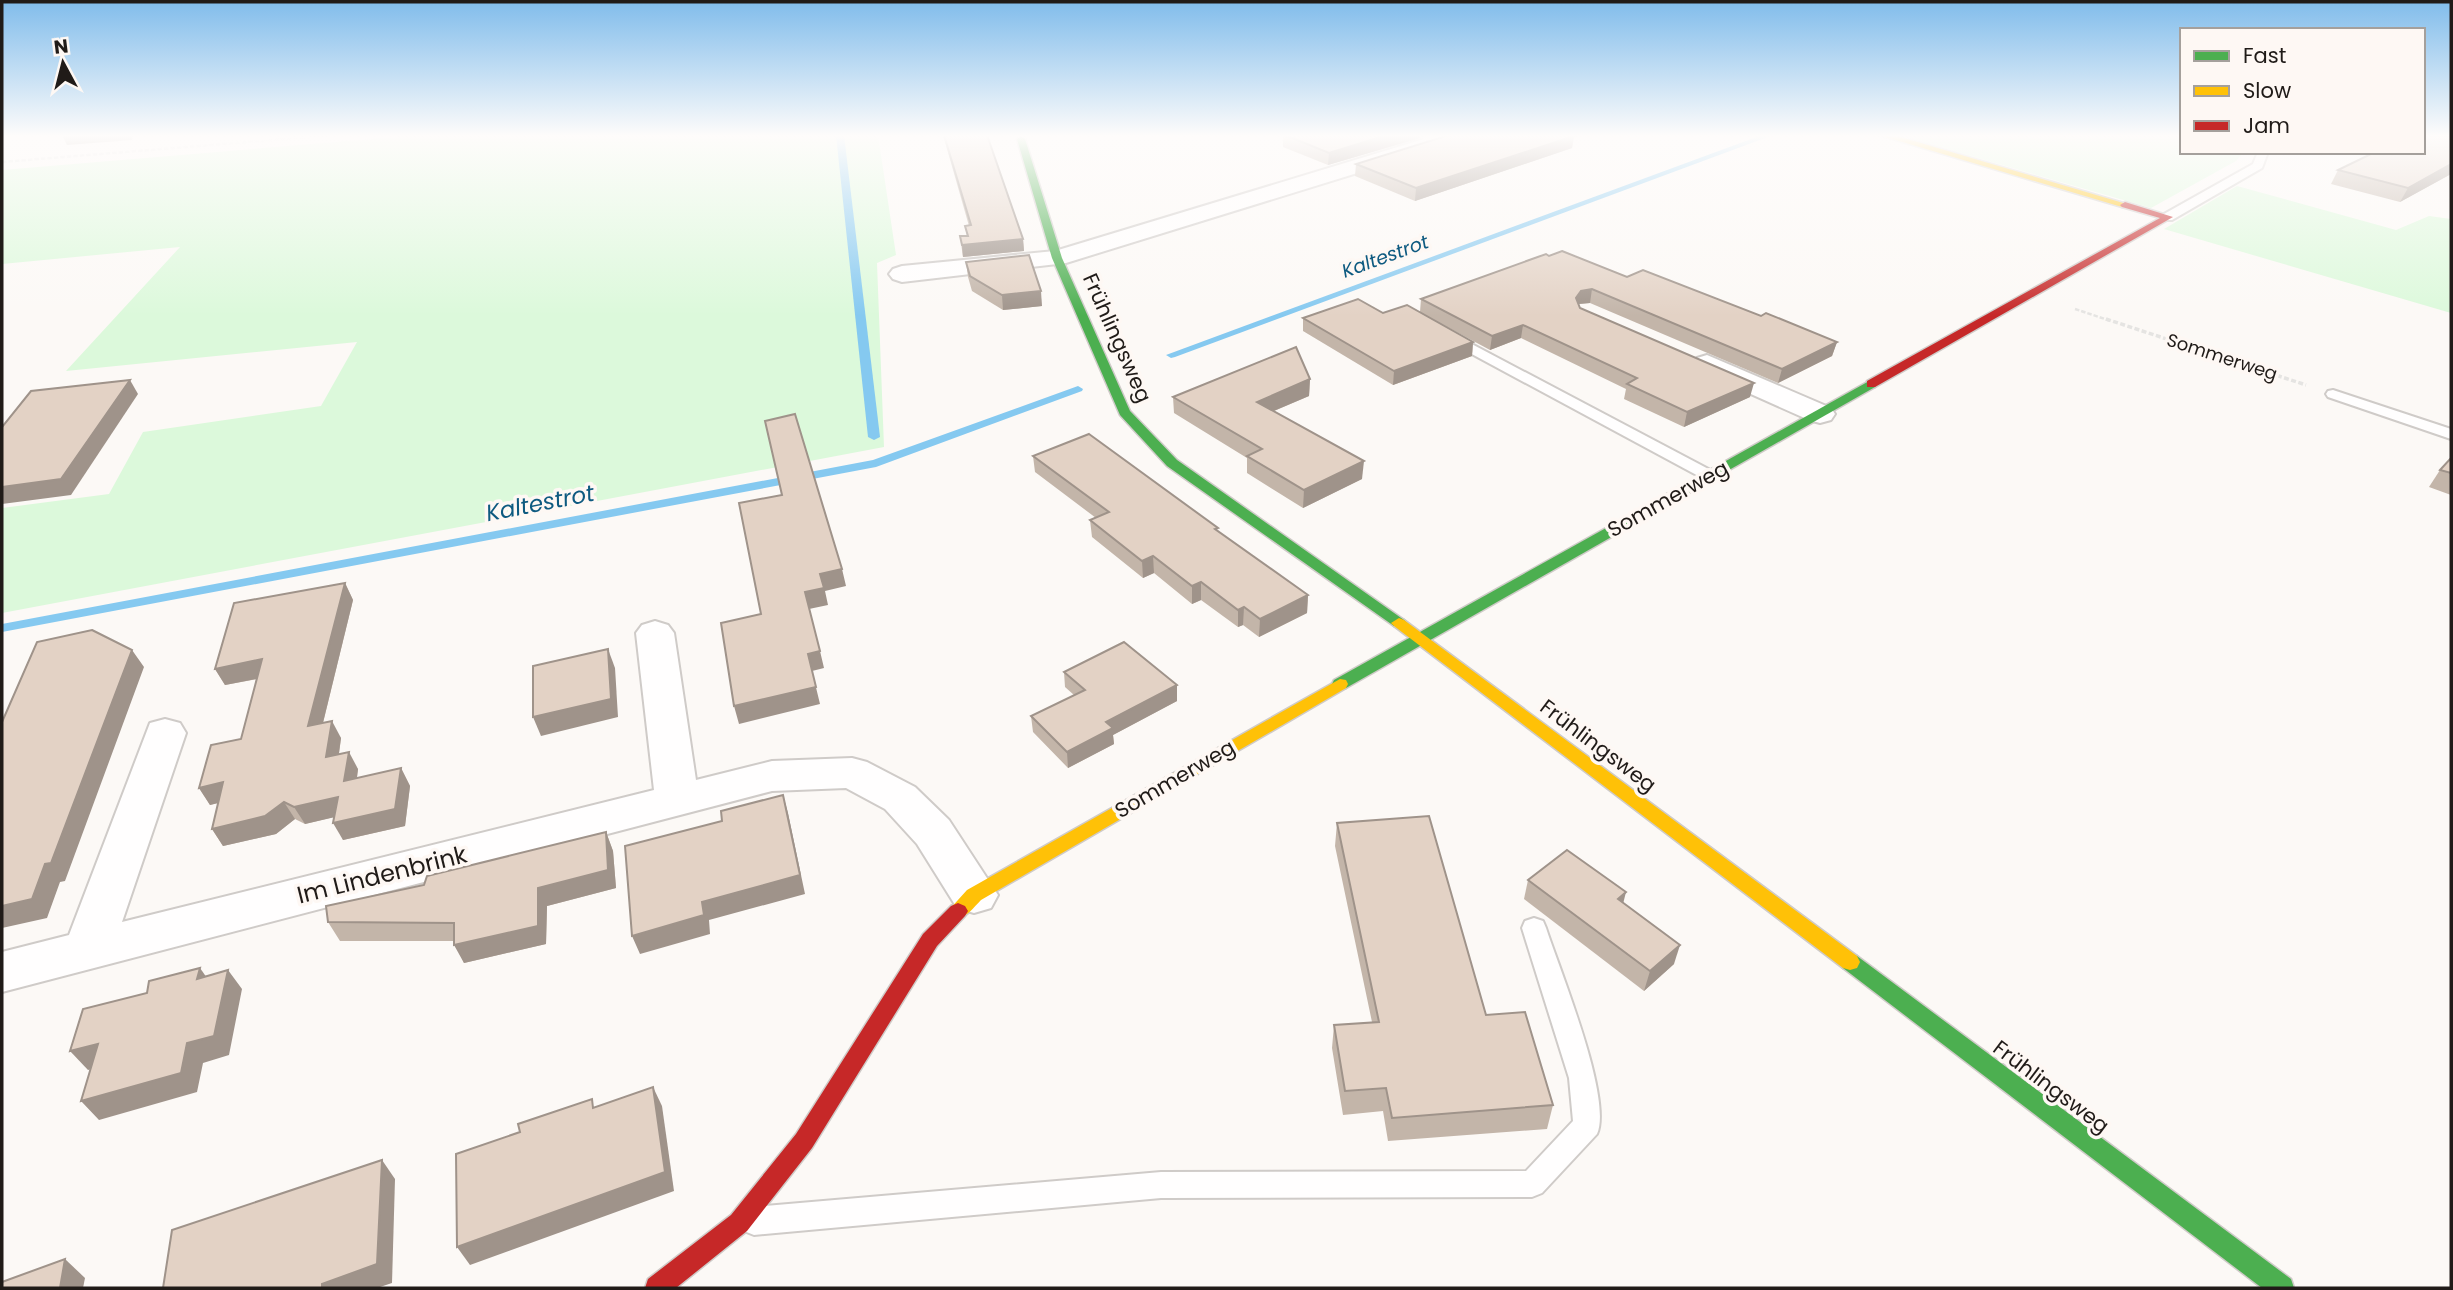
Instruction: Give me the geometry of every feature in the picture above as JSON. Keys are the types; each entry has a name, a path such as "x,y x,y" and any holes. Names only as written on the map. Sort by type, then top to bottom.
{"street":[{"name":"Frühlingsweg","path":"1038,195 1057,258 1124,412 1172,463 1421,638 2282,1288"},
{"path":"902,274 1057,258 1265,195"},
{"path":"2092,195 2168,217"},
{"name":"Sommerweg","path":"657,1288 739,1223 804,1141 930,940 974,895 1421,638 2168,217"},
{"path":"1686,355 1820,414"},
{"path":"655,633 677,800"},
{"path":"88,949 165,733"},
{"name":"Im Lindenbrink","path":"2,972 772,776 852,773 900,799 933,832 974,895"}],"lane":[{"path":"2168,217 2206,195"},
{"path":"1437,329 1710,476"},
{"path":"2333,394 2451,434"},
{"path":"739,1223 1161,1185 1532,1184 1587,1125 1582,1078 1534,928"}],"path":[{"name":"Sommerweg","path":"2031,294 2333,394"}],"green space":[{"path":"2,195 887,195 896,255 877,263 884,447 2,613 2,508 109,494 143,432 321,406 357,342 66,371 180,247 2,264"},
{"path":"2107,195 2174,195 2151,208"},
{"path":"2221,195 2270,195 2396,230 2429,216 2451,219 2451,313 2164,229"}],"building":[{"path":"962,195 1008,195 1023,239 962,245 960,236 968,236 965,226 971,225"},
{"path":"1562,251 1627,277 1643,270 1761,316 1766,313 1837,342 1782,369 1592,289 1581,291 1576,298 1580,308 1754,383 1687,412 1627,384 1637,378 1523,325 1492,336 1421,299 1546,254 1549,256"},
{"path":"1029,255 1041,291 1002,295 970,276 966,262"},
{"path":"1358,299 1383,313 1407,305 1473,342 1394,371 1303,318"},
{"path":"1296,347 1310,379 1257,402 1364,461 1304,490 1247,456 1262,449 1173,397"},
{"path":"130,380 61,479 2,487 2,427 31,391"},
{"path":"795,414 842,569 820,574 824,588 805,592 820,651 808,654 816,687 734,706 721,623 761,614 739,503 782,495 765,421"},
{"path":"1089,434 1308,595 1260,619 1244,607 1238,610 1201,582 1192,586 1153,556 1142,561 1090,520 1109,512 1033,456"},
{"path":"2451,458 2451,473 2440,470"},
{"path":"345,583 308,726 332,721 326,757 349,752 344,781 401,768 395,809 333,823 338,797 294,807 284,802 265,816 212,829 223,782 199,788 211,745 241,739 262,659 215,669 234,603"},
{"path":"92,630 132,650 51,863 45,864 32,899 2,906 2,722 37,642"},
{"path":"1124,642 1177,685 1106,722 1113,728 1067,752 1031,716 1085,690 1064,672"},
{"path":"608,649 611,699 533,717 533,666"},
{"path":"783,795 800,875 702,902 704,915 632,936 625,846 722,821 721,811"},
{"path":"1429,816 1486,1015 1525,1012 1553,1105 1392,1118 1386,1088 1345,1091 1334,1025 1379,1022 1337,823"},
{"path":"606,832 608,870 538,888 538,926 454,945 454,923 328,922 326,906 424,885 427,876"},
{"path":"1567,850 1626,892 1618,899 1680,945 1650,971 1528,880"},
{"path":"200,968 197,979 228,970 214,1036 187,1043 181,1073 81,1101 98,1044 70,1051 83,1009 147,993 149,981"},
{"path":"653,1087 665,1172 457,1247 456,1154 520,1132 518,1124 592,1099 593,1108"},
{"path":"382,1160 377,1264 322,1284 322,1288 163,1288 172,1230"},
{"path":"65,1259 60,1288 2,1288 2,1282"}],"waterway":[{"path":"847,195 874,437"},
{"name":"Kaltestrot","path":"1171,355 1606,195"},
{"name":"Kaltestrot","path":"2,628 876,463 1078,389"}],"traffic: fast":[{"path":"1038,195 1057,258 1124,412 1172,463 1399,623"},
{"path":"1340,684 1871,384"},
{"path":"1850,962 2282,1288"}],"traffic: slow":[{"path":"2091,195 2125,205"},
{"path":"1399,623 1850,962"},
{"path":"958,911 974,895 1340,684"}],"traffic: jam":[{"path":"1871,384 2168,217 2125,205"},
{"path":"657,1288 739,1223 804,1141 930,940 958,911"}]}
